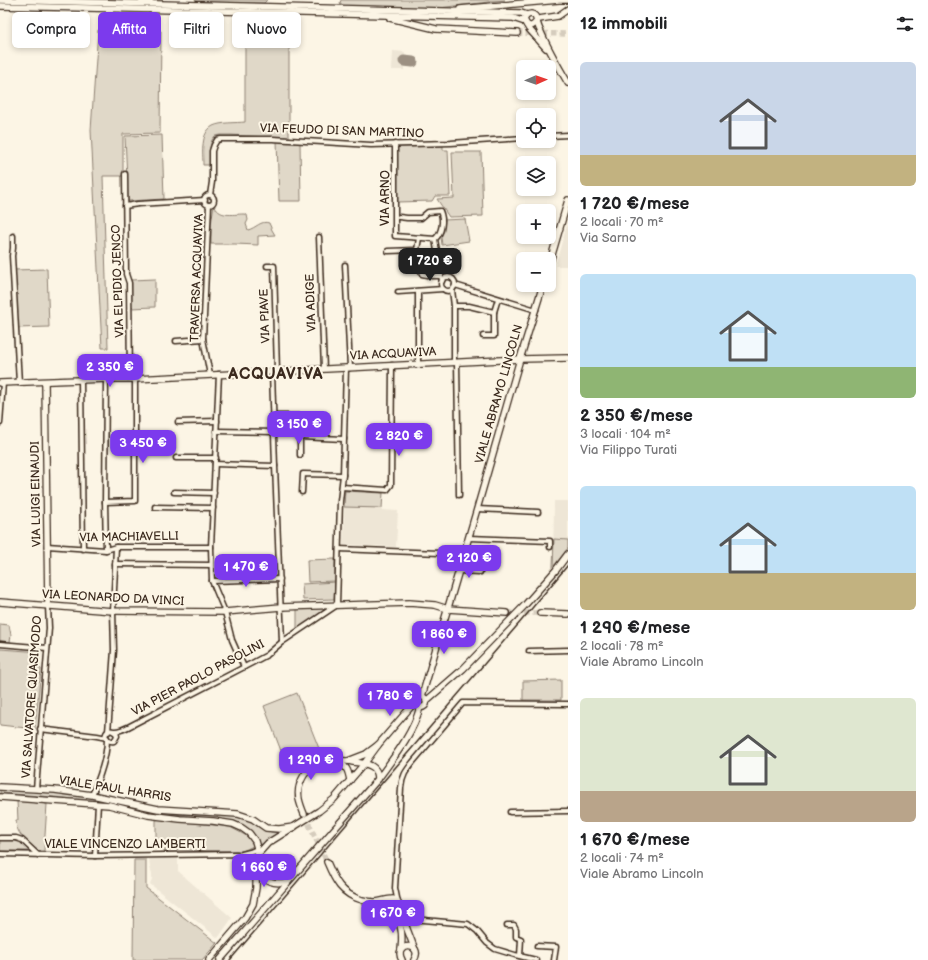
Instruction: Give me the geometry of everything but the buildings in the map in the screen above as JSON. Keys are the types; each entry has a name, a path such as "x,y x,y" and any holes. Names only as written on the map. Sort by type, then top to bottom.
{"street":[{"path":"0,0 521,13 568,17"},
{"path":"434,11 568,0"},
{"path":"0,6 513,18 525,23 528,26 532,26 541,18 558,16 568,9"},
{"path":"529,14 536,17 536,21 550,53 568,83"},
{"path":"529,14 525,17 525,23 550,53"},
{"path":"378,15 436,29 517,33"},
{"path":"556,136 568,135"},
{"name":"VIA FEUDO DI SAN MARTINO","path":"210,195 212,182 212,152 217,140 221,139 273,139 395,144 451,143 516,138"},
{"name":"VIA ARNO","path":"395,144 395,236 435,239"},
{"name":"VIA ELPIDIO JENCO","path":"105,502 135,501 129,283 126,274 125,174"},
{"path":"210,195 214,197 214,200 212,204 209,205 206,204 205,200 206,196 210,195"},
{"name":"VIA ELPIDIO JENCO","path":"125,206 205,200"},
{"path":"553,252 568,200"},
{"name":"TRAVERSA ACQUAVIVA","path":"209,205 203,339 210,375"},
{"name":"VIA ARNO","path":"399,217 421,218 428,212 440,211 442,229 435,239 442,281"},
{"path":"13,236 12,256 19,383"},
{"name":"VIA ADIGE","path":"319,237 324,369"},
{"path":"419,238 417,250 422,274 441,276"},
{"path":"388,251 417,250"},
{"path":"338,605 340,501 343,475 348,368 345,265"},
{"name":"VIA PIAVE","path":"267,266 274,266 274,371"},
{"path":"443,289 441,285 442,281 449,277 453,279 455,285 452,290 456,362 458,495"},
{"path":"455,285 536,310"},
{"path":"398,292 443,289 449,291 452,290"},
{"path":"418,291 418,364"},
{"name":"VIALE ABRAMO LINCOLN","path":"424,699 459,571 520,359 541,292"},
{"path":"483,336 494,336 494,312 498,298"},
{"path":"454,306 469,306 494,312"},
{"path":"176,341 203,339"},
{"name":"VIA ACQUAVIVA","path":"2,383 132,379 456,362 568,358"},
{"path":"342,487 387,490 390,485 392,366"},
{"path":"274,371 274,466 282,642"},
{"path":"219,374 211,547 212,581 224,612 232,640 244,667"},
{"path":"106,379 106,550"},
{"path":"82,380 83,549"},
{"name":"VIA LUIGI EINAUDI","path":"45,382 48,606"},
{"path":"0,423 2,383"},
{"path":"273,416 301,416 300,455"},
{"path":"178,422 217,421"},
{"path":"216,431 273,432"},
{"path":"300,438 344,439"},
{"path":"176,458 216,458"},
{"path":"216,464 274,466"},
{"path":"302,492 303,474 343,475"},
{"path":"174,492 214,492"},
{"path":"156,507 213,508"},
{"path":"477,509 538,512"},
{"path":"469,538 550,542 550,547"},
{"name":"VIA MACHIAVELLI","path":"47,546 106,550 116,547 211,547"},
{"path":"40,729 97,736 111,742 116,740 117,735 110,732 109,722 114,650 113,611 116,547"},
{"path":"339,549 464,554"},
{"path":"424,699 463,669 530,600 568,554"},
{"path":"115,564 211,565"},
{"path":"459,571 480,572"},
{"path":"212,581 280,579"},
{"name":"VIA LEONARDO DA VINCI","path":"0,602 113,611 224,612 281,607 409,604 449,606 455,609 507,613"},
{"name":"VIA PIER PAOLO PASOLINI","path":"97,736 128,727 267,655 282,642 338,605"},
{"name":"VIA SALVATORE QUASIMODO","path":"36,789 49,628 48,606"},
{"path":"540,613 568,614"},
{"path":"0,644 47,648"},
{"path":"529,651 568,650"},
{"path":"348,761 366,754 378,745 418,697 424,699"},
{"path":"220,960 378,779 411,731 420,707 424,706 424,699"},
{"path":"415,702 420,707"},
{"path":"416,956 402,918 395,888 400,800 402,778 405,772 463,704 568,704"},
{"name":"VIA PIER PAOLO PASOLINI","path":"106,752 128,727"},
{"name":"VIA PIER PAOLO PASOLINI","path":"92,795 106,752 107,739 110,732"},
{"name":"VIALE VINCENZO LAMBERTI","path":"0,854 95,856 236,854 257,852 268,843 319,811 334,799 378,745"},
{"path":"304,814 298,792 303,777 311,767 316,764 330,760 348,761 369,765 374,768 378,775 378,779"},
{"path":"337,761 346,767 350,780"},
{"name":"VIALE PAUL HARRIS","path":"0,787 55,790 92,795 158,810 238,814 252,819 266,828 279,829 294,827"},
{"name":"VIALE PAUL HARRIS","path":"0,796 109,805 148,815 234,824 249,833 255,841 257,852"},
{"path":"95,856 98,804"},
{"path":"510,812 568,811"},
{"name":"VIALE VINCENZO LAMBERTI","path":"0,838 16,838 22,840 38,855"},
{"path":"208,960 245,918 253,904 256,888 257,852"},
{"name":"VIALE VINCENZO LAMBERTI","path":"236,854 249,856 256,863"},
{"path":"327,862 340,888 352,896 373,902 383,909 386,914 390,915 397,921 402,939 401,955"},
{"path":"256,863 260,875 270,881 280,883 289,880"},
{"path":"383,909 383,905 395,888"},
{"path":"373,902 393,899 398,905"},
{"path":"390,915 396,913 398,905"},
{"path":"402,918 468,924 495,949 517,957 536,960"},
{"path":"507,925 513,925 515,927 516,937 521,939 517,957"},
{"path":"396,960 401,955 404,947 408,946 412,947 416,956"},
{"path":"537,946 556,947 554,960"}],"shaded area":[{"path":"195,0 267,0 264,3 198,2"},
{"path":"341,0 505,0 425,9 346,7 340,3"},
{"path":"98,30 98,48 161,48 160,133 123,134 123,176 103,176 108,348 102,348 91,130"},
{"path":"245,48 289,48 289,138 231,135 215,136 210,147 210,165 203,165 204,138 209,129 220,124 245,122"},
{"path":"393,51 405,52 404,70 392,70"},
{"path":"162,135 164,199 128,201 125,136"},
{"path":"277,141 300,143 301,201 279,201"},
{"path":"443,146 443,150 448,150 450,196 435,196 432,201 397,202 397,149 399,147"},
{"path":"452,152 481,152 483,216 449,217 437,199 454,198"},
{"path":"214,204 222,213 230,215 247,215 248,220 246,224 248,230 261,223 269,223 275,235 258,236 258,245 211,244 211,225"},
{"path":"465,219 469,241 442,245 441,237 444,231 444,220"},
{"path":"568,221 568,266 556,266"},
{"path":"47,269 49,327 17,328 14,270"},
{"path":"155,279 155,307 131,308 131,280"},
{"path":"345,491 383,493 382,510 398,511 396,547 343,545"},
{"path":"345,491 383,493 382,508 344,507"},
{"path":"554,501 568,501 568,548 553,569"},
{"path":"554,539 568,540 568,548 553,567"},
{"path":"335,559 335,581 308,582 307,560"},
{"path":"335,582 334,599 303,600 302,584"},
{"path":"324,608 323,612 297,629 297,609"},
{"path":"0,624 9,625 11,635 10,642 0,641"},
{"path":"0,649 40,652 39,668 41,669 35,729 0,725"},
{"path":"561,680 561,700 523,700 523,681"},
{"path":"297,693 320,751 286,764 264,706"},
{"path":"0,789 42,791 83,796 142,807 168,814 218,814 235,816 246,819 271,832 279,833 260,845 252,833 229,821 210,818 162,815 107,802 0,793"},
{"path":"17,801 47,804 44,851 39,851 36,849 25,840 18,830 16,825 16,820 18,820"},
{"path":"160,819 230,827 245,835 251,841 253,846 242,851 160,850 156,839 156,820"},
{"path":"0,840 19,841 29,851 0,851"},
{"path":"149,857 178,858 178,871 232,918 218,938 150,884 152,873"},
{"path":"134,860 146,860 146,888 217,943 202,960 133,960"}],"taxiway":[{"path":"404,61 413,62"}],"tunnel":[{"path":"517,33 568,34"},
{"path":"507,613 540,613"},
{"path":"305,816 327,862"}],"railway":[{"path":"230,960 568,565"}],"district":[{"name":"ACQUAVIVA","path":"276,374"}]}
